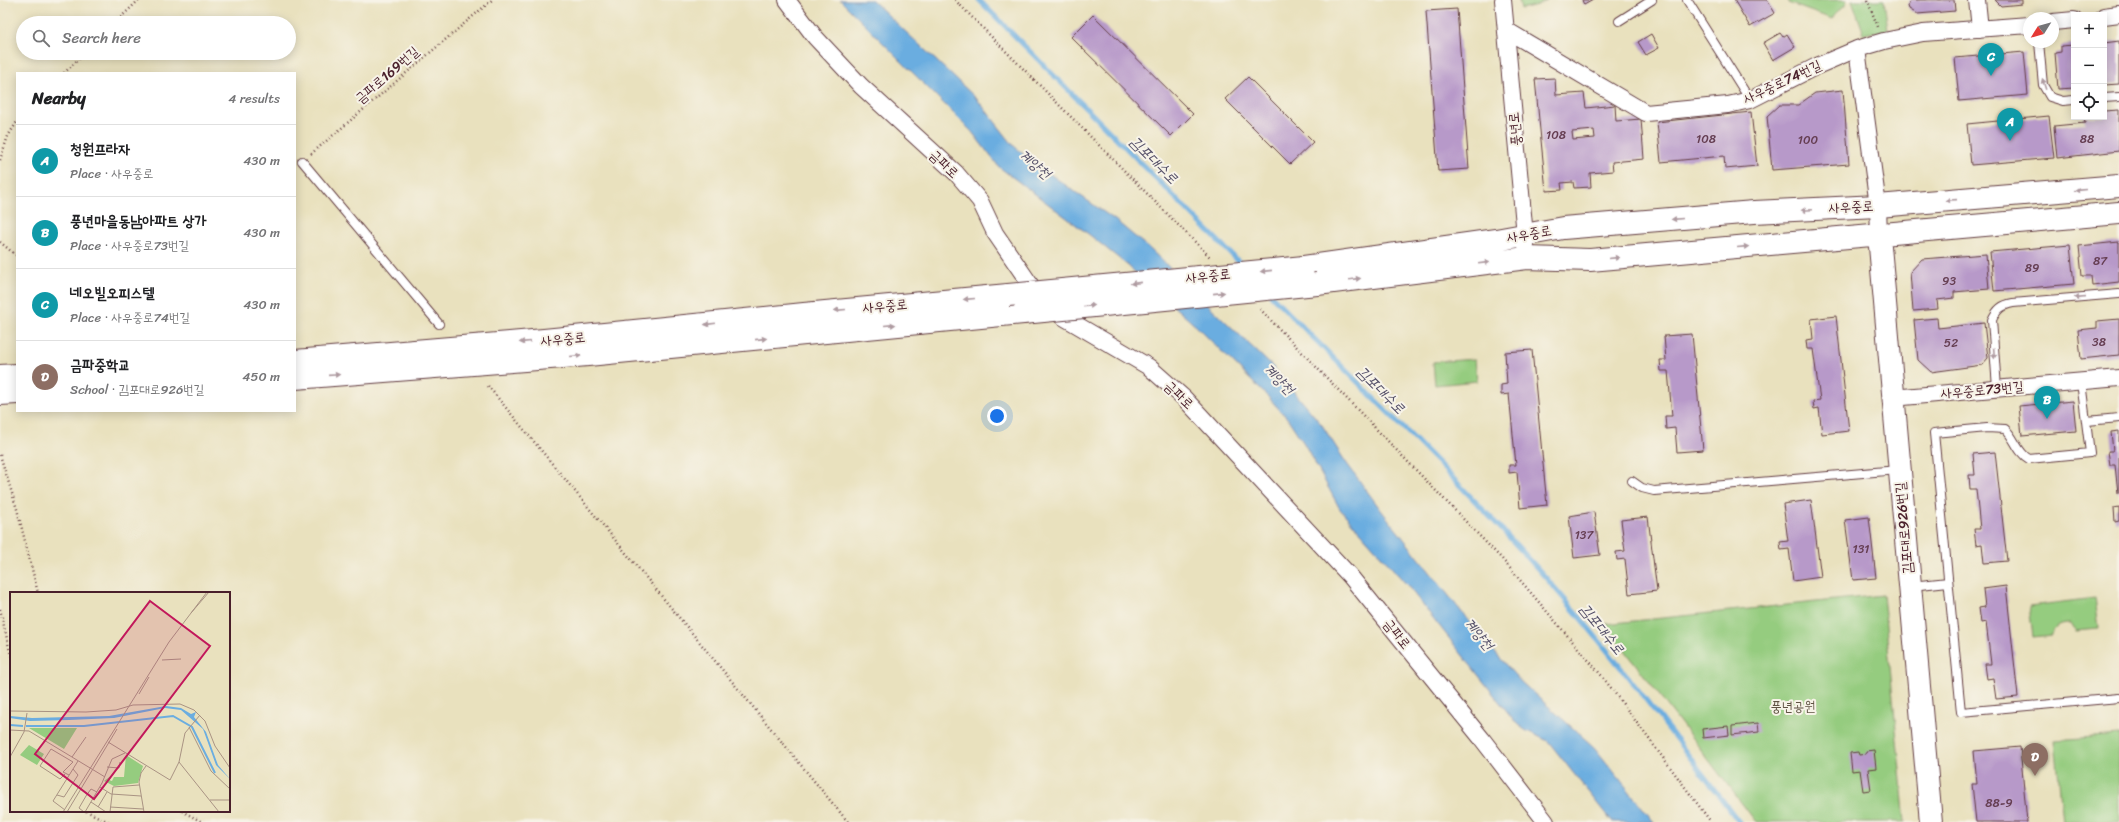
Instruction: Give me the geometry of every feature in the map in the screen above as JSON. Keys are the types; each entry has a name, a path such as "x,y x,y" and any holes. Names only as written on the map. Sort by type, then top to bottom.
{"street":[{"name":"금파로","path":"787,0 815,37 861,86 956,173 980,201 995,233 1016,266 1032,287 1054,310 1149,368 1184,398 1350,576 1482,739 1546,822"},
{"name":"풍년로","path":"1504,0 1527,258"},
{"path":"1977,0 1980,29"},
{"path":"2107,16 2119,14"},
{"path":"2059,21 2071,20"},
{"name":"사우중로74번길","path":"1506,30 1646,113 1728,105 1750,100 1787,80 1857,49 1884,41 1923,33 2023,25"},
{"path":"1857,49 1878,206 1879,235"},
{"name":"사우중로","path":"296,378 588,355 1023,313 1310,275 1524,234 1563,228 1754,212 1878,206 2119,186"},
{"name":"사우중로","path":"296,361 560,339 1008,295 1310,275 1527,258 1590,260 2119,213"},
{"name":"김포대로926번길","path":"1879,235 1892,398 1931,822"},
{"path":"5,389 16,376"},
{"name":"사우중로73번길","path":"1892,398 2119,378"}],"lane":[{"path":"1619,21 1652,0"},
{"path":"1687,0 1750,100"},
{"path":"2039,48 2042,84 2050,97 2063,101 2071,100"},
{"path":"2107,98 2119,97"},
{"path":"302,161 439,324"},
{"path":"1997,388 1992,320 1996,311 2004,305 2013,303 2119,294"},
{"path":"2081,382 2090,453 2029,460 2020,452 2012,436 2005,430 1987,428 1934,433 1961,712 2119,698"},
{"path":"2087,421 2119,418"},
{"path":"1632,480 1642,488 1654,491 1899,470"},
{"path":"1909,586 1948,582"}],"path":[{"path":"122,16 139,0"},
{"name":"금파로169번길","path":"302,161 492,0"},
{"path":"955,0 1215,262"},
{"path":"1867,0 1884,41"},
{"path":"65,72 78,60"},
{"path":"0,160 8,136 16,124"},
{"path":"0,242 16,255"},
{"path":"1259,307 1502,559 1602,676 1711,822"},
{"path":"488,386 848,822"},
{"path":"0,455 17,509 38,592"},
{"path":"0,609 10,652"},
{"path":"88,812 109,822"},
{"path":"184,812 202,822"}],"green space":[{"path":"1519,0 1547,0 1537,5 1521,9"},
{"path":"1789,0 1847,0 1844,6 1833,16 1832,19 1788,3"},
{"path":"1852,0 1884,0 1888,30 1864,34"},
{"path":"1475,359 1477,381 1435,385 1433,362"},
{"name":"풍년공원","path":"1883,595 1905,822 1756,822 1605,624"},
{"path":"2095,598 2099,629 2075,631 2069,624 2066,624 2060,625 2051,635 2033,637 2029,606"},
{"path":"2119,735 2119,822 2063,822 2055,740"}],"water":[{"name":"계양천","path":"840,0 872,0 977,99 1014,146 1030,160 1115,220 1151,250 1273,367 1322,425 1345,461 1381,510 1483,639 1521,682 1594,747 1654,822 1612,822 1548,741 1525,730 1517,724 1407,585 1340,509 1305,445 1288,419 1269,398 1197,327 1127,265 999,167 972,132"}],"building":[{"path":"1582,0 1593,0 1584,5"},
{"path":"1734,0 1767,0 1775,13 1750,27"},
{"path":"1910,0 1954,0 1955,11 1917,14 1909,9 1908,6"},
{"path":"1995,0 2022,0 2022,4 2001,6"},
{"path":"1457,9 1469,169 1438,171 1426,11"},
{"path":"1093,15 1193,114 1171,136 1071,37"},
{"path":"1780,33 1783,37 1787,34 1795,47 1773,60 1763,43"},
{"path":"1651,34 1659,48 1646,55 1638,42"},
{"path":"2119,41 2119,84 2107,85 2107,43"},
{"path":"2071,45 2071,88 2058,89 2055,53 2061,52 2061,46"},
{"path":"2024,52 2028,95 1959,101 1955,58"},
{"path":"1248,77 1313,142 1290,164 1225,99"},
{"path":"1555,78 1556,95 1584,93 1586,108 1615,105 1616,121 1641,119 1644,159 1612,162 1613,171 1590,173 1591,187 1574,188 1573,182 1561,183 1562,190 1546,191 1535,79","holes":["1594,130 1595,138 1573,140 1572,132"]},
{"path":"1843,90 1849,164 1772,170 1767,116 1779,105 1798,105 1815,93"},
{"path":"2119,110 2119,151 2057,158 2054,126 2085,123 2084,120 2107,120 2107,111"},
{"path":"1751,112 1757,166 1725,169 1724,156 1661,162 1657,122"},
{"path":"2049,116 2054,158 1971,165 1967,124"},
{"path":"2119,242 2119,282 2092,285 2091,276 2082,276 2079,246"},
{"path":"2070,245 2074,284 1994,291 1990,252"},
{"path":"1986,254 1989,289 1954,292 1954,298 1937,300 1938,309 1913,311 1910,272 1922,259"},
{"path":"1836,316 1849,431 1822,434 1819,408 1814,409 1813,401 1820,400 1813,349 1807,349 1806,340 1813,339 1811,319"},
{"path":"1937,318 1938,328 1984,323 1988,358 1982,365 1931,372 1918,360 1914,320"},
{"path":"2119,319 2119,355 2081,359 2078,330 2097,328 2097,321"},
{"path":"1692,334 1703,450 1677,452 1675,428 1666,429 1665,416 1672,416 1668,371 1661,371 1660,360 1666,360 1664,336"},
{"path":"1532,350 1547,505 1520,508 1517,472 1509,473 1509,465 1516,465 1509,394 1501,395 1501,385 1507,384 1505,352"},
{"path":"2073,401 2076,431 2022,436 2019,406"},
{"path":"2119,431 2118,493 2115,465 2110,465 2108,451 2113,451 2111,432"},
{"path":"1995,452 2007,561 1984,563 1982,544 1976,545 1974,529 1980,529 1976,489 1970,489 1969,475 1975,475 1973,454"},
{"path":"1811,500 1821,577 1793,581 1789,549 1781,550 1780,542 1788,541 1783,504"},
{"path":"2119,507 2119,521 2115,522 2114,508"},
{"path":"1594,512 1600,555 1574,558 1569,516"},
{"path":"1648,517 1657,591 1629,594 1625,559 1617,560 1616,552 1625,551 1621,520"},
{"path":"1869,517 1876,578 1853,580 1845,520"},
{"path":"2006,586 2018,697 1996,699 1993,678 1987,679 1985,664 1991,664 1986,622 1981,623 1979,608 1985,607 1983,589"},
{"path":"1758,723 1759,732 1732,735 1732,726"},
{"path":"1728,726 1729,735 1703,738 1702,729"},
{"path":"2020,747 2027,822 1976,822 1972,784 1977,784 1974,751"},
{"path":"1874,750 1876,768 1868,769 1871,790 1863,791 1860,770 1852,771 1850,753 1858,752 1859,755 1866,754 1866,751"}],"waterway":[{"name":"김포대수로","path":"979,0 1243,266"},
{"name":"김포대수로","path":"1271,295 1473,499 1565,599 1666,726 1739,822"}],"place":[{"name":"네오빌오피스텔","path":"1991,76"},
{"name":"청원프라자","path":"2010,141"},
{"name":"풍년마을동남아파트 상가","path":"2047,419"},
{"name":"금파중학교","path":"2035,776"}]}
